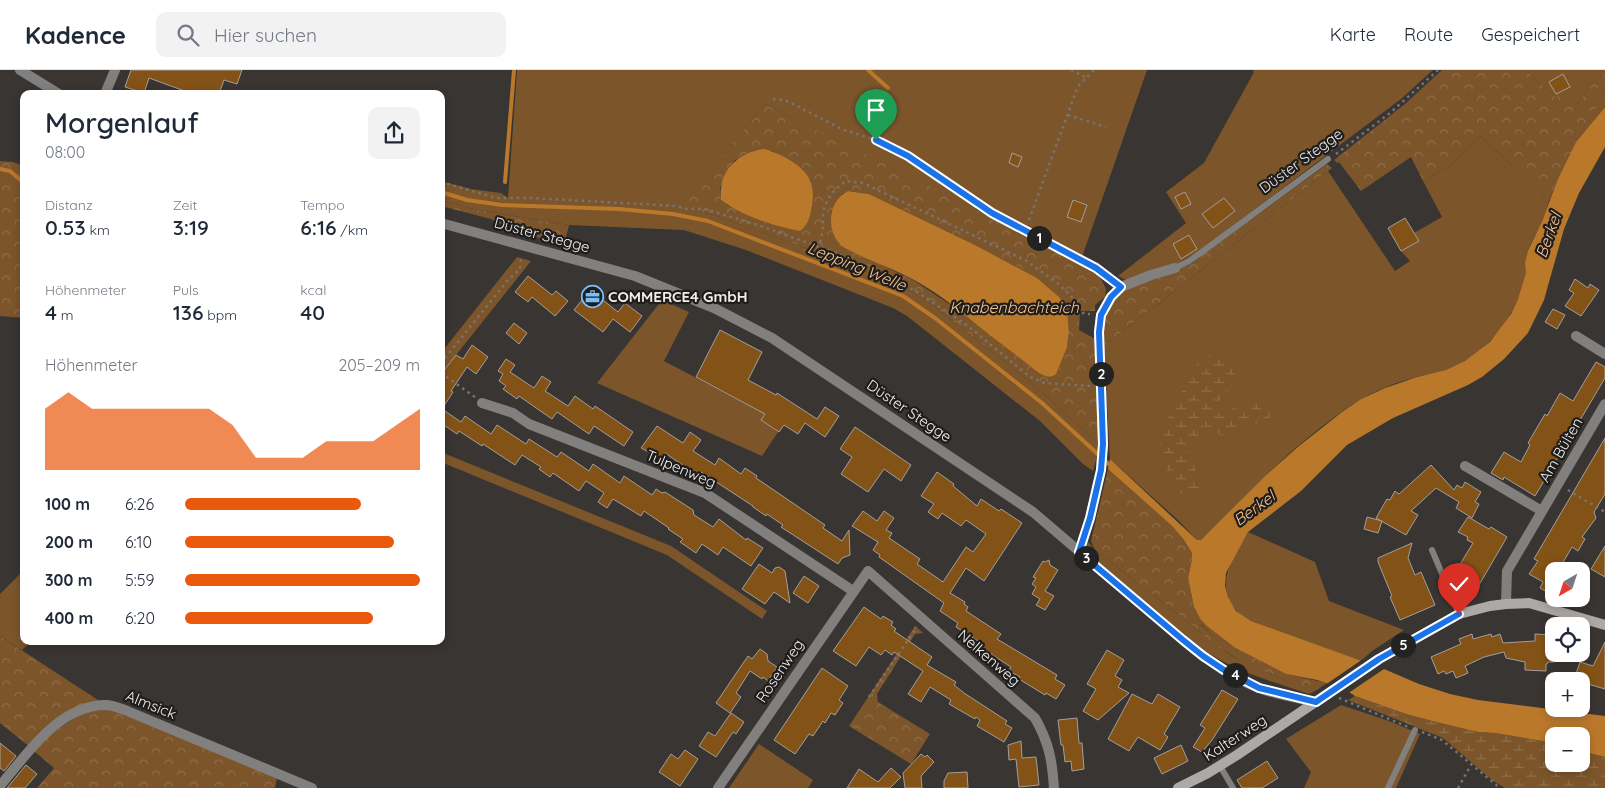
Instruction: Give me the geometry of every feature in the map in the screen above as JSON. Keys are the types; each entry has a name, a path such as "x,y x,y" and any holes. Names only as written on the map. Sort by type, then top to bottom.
{"street":[{"path":"20,70 52,90"},
{"path":"107,90 115,70"},
{"path":"992,213 1096,268 1121,287"},
{"name":"Düster Stegge","path":"445,224 635,276 699,302 772,338 1033,512 1203,656 1224,670 1259,688 1316,702"},
{"path":"1079,552 1090,518 1101,470 1103,444 1099,332 1101,315 1111,297 1121,287 1175,268"},
{"path":"1576,336 1605,354"},
{"name":"Tulpenweg","path":"482,403 513,413 529,424 705,493 853,591"},
{"name":"Am Bülten","path":"1506,604 1507,571 1605,404"},
{"path":"1465,466 1542,512"},
{"name":"Rosenweg","path":"718,788 868,571"},
{"name":"Nelkenweg","path":"868,571 1035,718 1046,738 1053,768 1054,788"},
{"name":"Kalterweg","path":"1178,788 1220,766 1379,659 1459,614 1490,606 1529,603 1605,625"},
{"name":"Almsick","path":"0,786 49,731 67,716 81,709 108,705 125,710 312,788"}],"lane":[{"name":"Düster Stegge","path":"1175,268 1202,252 1328,159"},
{"path":"1432,550 1459,614"},
{"path":"1388,788 1416,730"},
{"path":"1220,766 1233,788"}],"path":[{"path":"1071,70 1087,78"},
{"path":"1025,230 1078,86 1094,70"},
{"name":"Düster Stegge","path":"1328,159 1383,119 1438,70"},
{"path":"773,99 785,100 844,130 876,140 908,156 992,213"},
{"path":"1068,115 1106,127"},
{"path":"813,246 820,242 824,232 825,206 835,189 846,181 863,183 1025,260 1056,282 1071,296 1084,314 1101,315"},
{"path":"445,183 496,198 531,198 704,209 836,253 914,290 968,326 1030,377 1044,383 1086,387 1101,385"},
{"path":"445,358 508,280 520,269 522,245"},
{"path":"445,376 482,403"},
{"path":"1558,484 1605,512"},
{"path":"869,697 922,620"},
{"path":"1458,788 1471,765"}],"green space":[{"path":"517,70 1147,70 1082,257 978,201 975,210 765,104 679,208 714,215 847,263 910,290 935,307 1033,384 1100,445 1093,471 1083,464 1040,421 907,316 893,308 746,250 684,230 569,225 469,208 445,201 445,182 471,189 501,193 508,198"},
{"path":"1253,70 1433,70 1401,99 1198,252 1174,265 1128,281 1118,276 1186,223 1166,192 1204,163 1254,72"},
{"path":"1442,70 1526,70 1556,97 1567,93 1576,106 1591,85 1605,74 1605,90 1586,123 1549,201 1481,136 1451,165 1423,181 1411,157 1361,191 1339,162 1337,163 1334,160 1405,104"},
{"path":"1526,70 1605,70 1605,74 1591,85 1576,106 1556,97"},
{"path":"1605,90 1605,107 1576,142 1586,122"},
{"path":"765,104 1015,229 1099,275 1106,289 1105,297 1095,305 1095,311 1080,311 1079,330 1095,339 1100,445 1033,384 935,307 910,290 847,263 714,215 678,208","holes":["772,151 793,163 811,181 756,218 721,200 720,188 735,160","849,191 869,194 975,245 1037,278 1067,308 1069,332 1067,347 1011,350 960,311 913,280 844,247 833,233 831,220 832,211 842,194"]},
{"path":"1481,136 1549,201 1544,217 1529,249 1526,276 1521,291 1507,320 1486,345 1461,364 1385,387 1341,412 1286,457 1201,540 1197,540 1178,520 1110,459 1104,346 1328,171 1395,271 1410,261 1401,251 1419,241 1414,233 1442,217 1423,181 1451,165"},
{"path":"0,161 20,165 20,318 0,316"},
{"path":"1327,164 1332,168 1104,346 1103,326 1105,315 1110,304 1119,295 1143,282 1192,263"},
{"path":"445,201 469,208 569,225 564,245 518,232 491,219 445,207"},
{"path":"517,257 531,261 445,369 445,348"},
{"path":"662,300 689,312 664,361 765,414 761,420 778,432 762,456 597,383"},
{"path":"1213,355 1226,356 1236,369 1231,387 1210,415 1220,414 1246,403 1256,402 1271,404 1272,415 1263,423 1257,423 1231,435 1221,435 1204,426 1189,450 1202,487 1199,491 1182,494 1166,468 1160,446 1161,433 1184,387 1200,361"},
{"path":"445,454 671,546 767,611 762,619 667,555 445,464"},
{"path":"1108,469 1172,526 1192,553 1188,578 1194,607 1202,621 1201,625 1212,635 1286,674 1327,683 1317,690 1306,689 1248,665 1210,642 1198,630 1094,549 1091,541"},
{"path":"1248,532 1315,562 1329,601 1404,630 1372,651 1361,661 1251,621 1237,611 1229,600 1226,590 1228,570"},
{"path":"1087,541 1094,549 1225,651 1245,663 1277,677 1317,690 1309,694 1264,679 1220,660 1202,649 1152,610 1090,554"},
{"path":"20,574 20,645 27,645 22,650 0,636 0,594"},
{"path":"1202,621 1234,647 1212,635 1201,624"},
{"path":"915,626 923,633 915,634 877,694 878,702 930,734 911,764 849,726"},
{"path":"0,636 101,702 83,704 30,747 0,723"},
{"path":"1355,696 1406,714 1440,723 1478,732 1545,741 1545,772 1590,772 1590,753 1605,757 1605,788 1505,788 1492,780 1443,738 1348,700"},
{"path":"1341,705 1389,721 1420,734 1396,788 1304,788 1311,772 1286,739"},
{"path":"111,709 277,778 275,788 37,788 54,768 34,751 52,733 84,712"},
{"path":"759,744 813,780 808,788 729,788"}],"water":[{"name":"Berkel","path":"1605,107 1605,147 1579,193 1564,229 1544,300 1528,333 1504,359 1482,377 1393,418 1347,445 1301,491 1248,532 1226,573 1225,586 1228,597 1236,611 1251,621 1384,669 1419,684 1450,694 1478,700 1545,708 1545,717 1590,717 1590,714 1605,716 1605,757 1590,753 1590,727 1545,727 1545,741 1478,732 1406,714 1317,680 1286,674 1234,647 1201,620 1194,607 1188,578 1192,553 1184,540 1172,526 1108,469 1110,459 1197,540 1201,540 1266,475 1299,446 1361,399 1385,388 1446,370 1465,361 1490,342 1511,314 1526,273 1525,263 1528,251 1543,219 1557,181 1576,142"},
{"path":"764,149 792,161 804,171 811,183 813,197 811,213 800,231 759,220 721,200 723,180 731,165 745,155"},
{"name":"Knabenbachteich","path":"848,191 869,194 975,245 1037,278 1059,297 1067,308 1069,332 1067,347 1056,374 1050,377 1039,373 934,292 906,276 842,246 832,229 831,214 837,200"}],"pier":[{"path":"1363,659 1387,667 1347,694 1325,685"}],"building":[{"path":"131,70 242,70 237,84 224,80 220,90 182,90 149,78 145,90 134,90 125,87"},
{"path":"1563,74 1570,87 1556,94 1549,82"},
{"path":"1012,153 1022,157 1018,167 1009,163"},
{"path":"1185,192 1191,204 1181,209 1175,197"},
{"path":"1224,198 1235,211 1213,228 1202,214"},
{"path":"1073,200 1087,205 1081,222 1067,217"},
{"path":"1405,218 1419,241 1401,251 1388,228"},
{"path":"1189,235 1197,249 1181,259 1173,244"},
{"path":"528,276 552,295 556,291 568,301 555,316 532,297 528,302 515,292"},
{"path":"1575,279 1588,288 1590,284 1599,290 1581,316 1565,306 1574,293 1569,290"},
{"path":"590,290 618,312 625,303 642,316 630,332 613,319 603,332 574,310"},
{"path":"1553,309 1565,315 1557,329 1545,322"},
{"path":"514,323 527,333 519,344 506,333"},
{"path":"720,330 762,352 748,380 776,395 777,393 817,419 825,407 839,416 825,437 805,423 798,434 784,425 779,432 761,420 765,414 696,377"},
{"path":"472,345 488,357 476,374 467,367 451,391 453,392 445,404 445,369 456,355 463,359"},
{"path":"506,359 515,365 510,372 534,388 542,376 551,382 545,391 568,406 575,396 593,409 595,406 633,432 624,446 594,426 589,434 557,412 552,419 519,396 517,399 503,389 506,386 499,381 503,374 498,371"},
{"path":"1596,362 1605,367 1605,378 1535,496 1504,477 1503,480 1491,473 1504,452 1521,462 1530,445 1528,443 1560,393 1573,401"},
{"path":"445,411 461,422 465,416 491,434 497,425 526,444 529,439 557,457 561,452 589,471 593,464 620,483 624,476 652,495 656,489 662,493 665,492 693,510 694,515 713,527 719,519 746,540 747,538 763,548 751,566 723,547 718,555 702,544 696,553 680,542 683,539 644,511 641,516 613,499 607,508 598,502 604,493 586,481 579,491 553,473 550,477 539,469 541,467 522,455 515,465 459,431 457,434 445,426"},
{"path":"657,426 683,443 690,432 701,440 693,451 715,465 719,458 741,474 745,468 757,476 756,478 825,525 823,528 842,541 849,530 850,555 842,558 838,564 781,527 783,525 767,514 766,516 701,472 699,476 665,453 662,459 641,448"},
{"path":"855,427 911,465 901,481 884,469 868,492 841,474 852,457 840,449"},
{"path":"1605,438 1605,494 1594,512 1596,518 1582,537 1585,539 1578,551 1572,547 1563,562 1545,562 1545,591 1540,588 1543,582 1529,574 1538,561 1534,559"},
{"path":"1431,465 1454,490 1457,485 1462,488 1465,482 1481,492 1475,502 1479,504 1472,518 1456,508 1459,502 1436,488 1411,511 1418,515 1406,535 1376,518 1387,499 1390,500 1395,491 1399,494"},
{"path":"937,472 954,484 953,486 977,506 981,499 1022,523 984,581 966,568 950,593 965,602 964,604 968,607 966,611 1001,634 997,639 1057,675 1055,679 1065,685 1056,699 1046,693 1045,695 1019,679 1020,677 1009,671 1011,667 976,644 978,641 956,627 958,623 940,611 944,603 879,557 880,555 873,550 878,542 852,526 863,511 877,521 884,511 894,518 886,530 892,533 889,538 920,559 917,564 943,582 966,547 973,552 986,534 966,520 961,526 942,513 938,519 928,512 934,504 921,496"},
{"path":"1367,517 1382,521 1378,533 1364,529"},
{"path":"1468,517 1489,529 1491,527 1507,537 1479,585 1456,571 1473,543 1467,540 1468,537 1458,532"},
{"path":"1412,543 1408,558 1415,575 1421,572 1435,605 1400,620 1390,597 1392,596 1378,558"},
{"path":"1605,546 1605,577 1591,569"},
{"path":"1049,560 1050,565 1058,570 1045,591 1054,596 1045,610 1036,605 1040,599 1032,594 1036,587 1032,584 1036,578 1033,577 1043,561"},
{"path":"759,564 772,573 775,568 779,567 785,571 790,603 774,592 765,604 742,589"},
{"path":"804,576 819,586 808,603 793,593"},
{"path":"864,607 881,619 883,616 893,622 891,625 896,629 894,631 932,657 927,665 956,682 954,685 964,693 1007,721 1005,724 1012,728 1004,742 977,726 980,720 976,717 975,719 949,704 951,700 930,687 921,702 908,694 923,671 894,652 892,655 885,650 881,655 869,647 856,666 833,651"},
{"path":"1472,634 1473,639 1491,634 1492,637 1500,634 1503,643 1535,641 1535,634 1545,635 1545,662 1548,662 1546,664 1546,671 1525,670 1525,662 1506,658 1504,652 1484,657 1465,666 1468,673 1456,678 1453,671 1446,674 1444,671 1438,674 1431,657 1461,644 1459,639"},
{"path":"1605,642 1605,689 1590,685 1590,672 1577,672 1580,662 1593,666"},
{"path":"760,649 767,654 768,661 777,667 768,681 750,671 736,693 741,697 730,713 716,703 748,656 752,659"},
{"path":"1107,650 1124,660 1115,676 1122,680 1118,687 1129,693 1098,720 1083,711 1096,689 1087,684"},
{"path":"822,668 848,686 839,700 843,703 835,715 831,713 825,723 823,721 813,736 809,734 795,754 774,740"},
{"path":"1222,690 1238,699 1212,740 1202,752 1193,747 1205,728 1200,725"},
{"path":"1132,694 1152,704 1158,694 1180,707 1164,734 1168,737 1160,750 1138,737 1129,751 1108,739"},
{"path":"731,713 744,722 736,734 733,732 716,757 699,746 708,732 715,736"},
{"path":"1077,718 1079,743 1082,743 1084,769 1072,771 1071,761 1065,762 1058,720"},
{"path":"1021,741 1022,758 1036,757 1039,785 1019,787 1016,759 1009,760 1008,745"},
{"path":"0,743 16,756 4,771 0,768"},
{"path":"1181,745 1188,761 1162,774 1154,758"},
{"path":"685,750 698,759 680,786 659,772 671,754 678,759"},
{"path":"921,754 925,757 927,755 934,762 921,776 922,788 905,788 903,773"},
{"path":"1267,761 1278,778 1262,788 1242,788 1237,780"},
{"path":"26,765 37,774 25,788 7,788"},
{"path":"891,768 901,777 890,788 847,788 859,769 878,782"},
{"path":"967,772 968,788 944,788 944,781 948,773"}],"waterway":[{"path":"505,182 514,70"},
{"path":"868,70 888,88"},
{"name":"Lepping Welle","path":"0,169 10,171 20,180"},
{"name":"Lepping Welle","path":"445,193 467,200 502,205 619,209 673,214 708,221 903,296 935,318 1042,403 1113,468"}],"place":[{"name":"COMMERCE4 GmbH","path":"592,297"}],"route":[{"path":"876,140 908,156 992,213 1096,268 1121,287 1111,297 1101,315 1099,332 1103,444 1101,470 1090,518 1079,552 1183,640 1224,670 1259,688 1316,702 1379,659 1459,614"}]}
